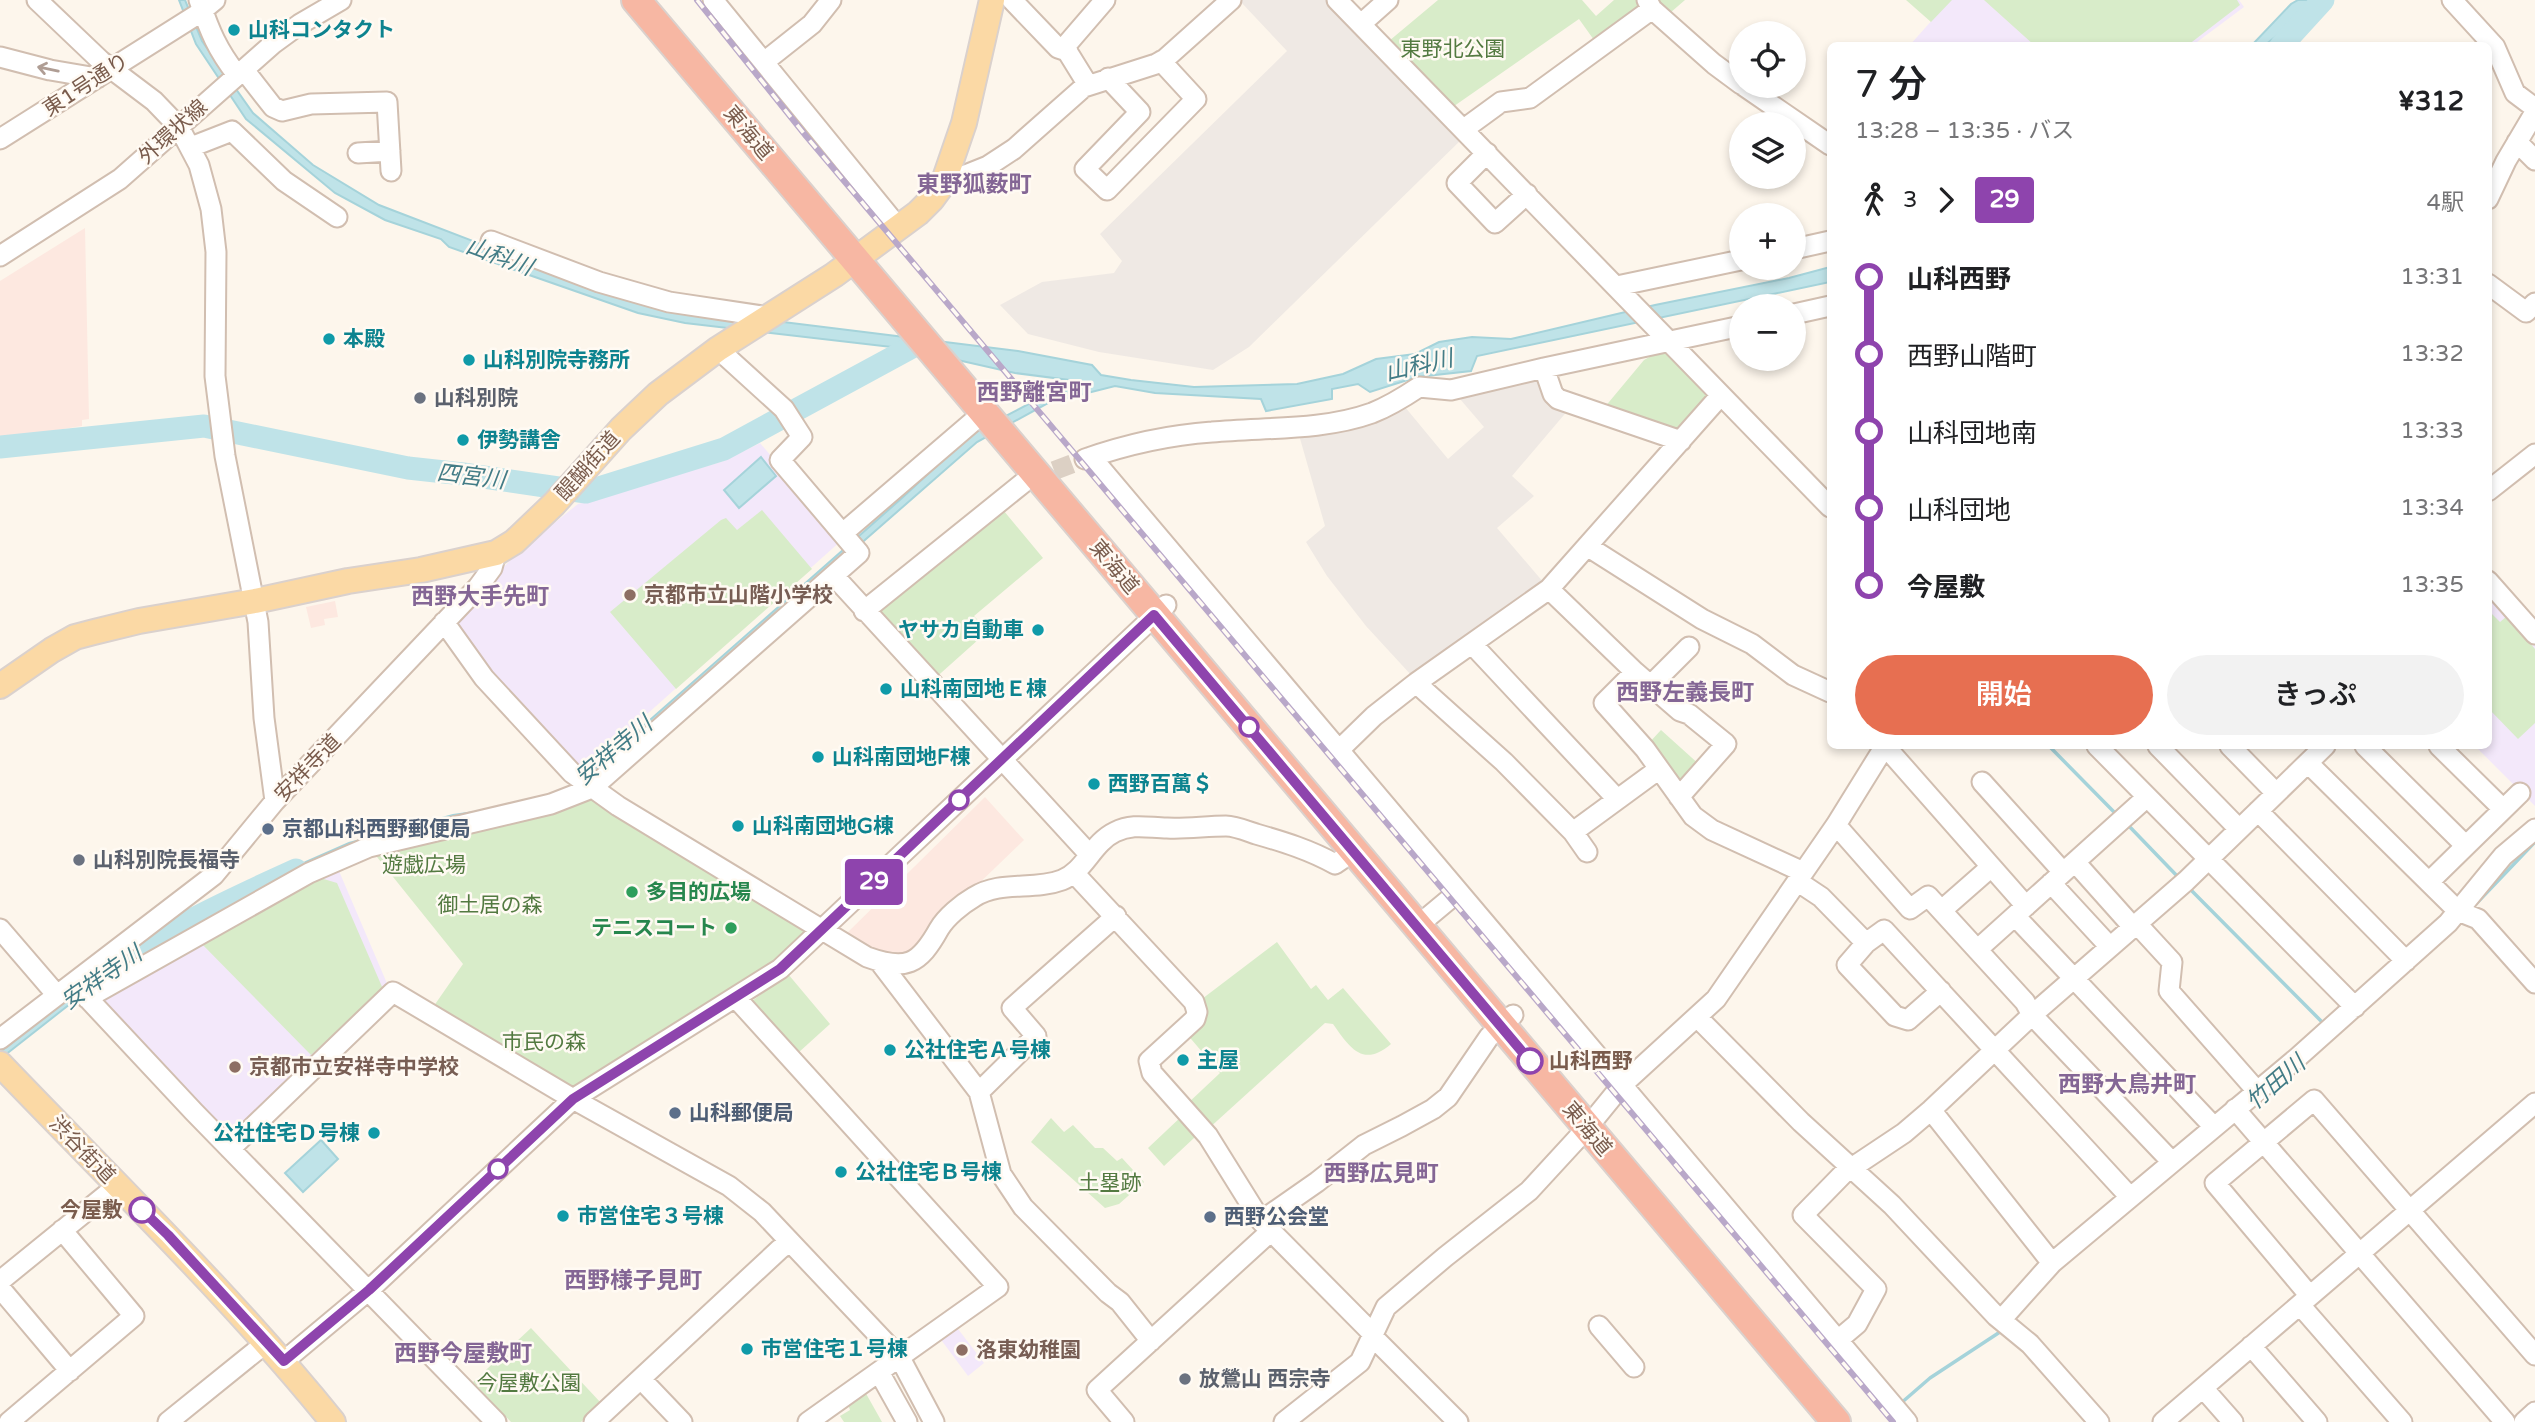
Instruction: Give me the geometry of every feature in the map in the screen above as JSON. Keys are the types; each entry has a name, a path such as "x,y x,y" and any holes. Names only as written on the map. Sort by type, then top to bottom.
{"highway":[{"name":"東海道","path":"636,0 861,255 1507,1020 1836,1422"},
{"name":"東海道","path":"658,0 861,255"},
{"name":"東海道","path":"1160,610 1353,852 1423,921"},
{"name":"東海道","path":"1592,1122 1857,1422"}],"main road":[{"name":"醍醐街道","path":"2,680 75,637 139,621 255,601 348,581 421,570 496,553 514,542 554,504 643,408 725,344 861,255 918,213 943,184 964,123 992,0"},
{"name":"渋谷街道","path":"0,1064 168,1235 284,1361 333,1422"}],"street":[{"path":"37,0 104,73 154,101 179,127 199,165 211,209 216,252 215,376 225,456 255,601 264,718 275,802"},
{"name":"外環状線","path":"0,256 120,180 238,74 300,24 341,0"},
{"path":"713,0 898,227"},
{"path":"764,62 812,23 831,0"},
{"path":"1012,0 1058,48 1067,51"},
{"path":"1088,85 1067,51 1068,43 1105,0"},
{"path":"943,184 988,166 1014,149 1088,85 1161,61 1231,0"},
{"path":"1337,0 1827,504"},
{"path":"1360,24 1388,0"},
{"path":"2452,0 2490,42"},
{"path":"1464,129 1501,102 1530,98 1649,4 1729,75"},
{"path":"203,6 209,34 222,56 273,107 282,111 311,104 387,102 391,171"},
{"name":"東1号通り","path":"0,139 171,30 203,6"},
{"path":"2492,44 2515,93 2535,109 2492,191"},
{"path":"0,57 50,71 104,73"},
{"path":"1108,78 1140,112 1085,169 1107,190 1196,99 1161,61"},
{"path":"1761,98 1827,143"},
{"path":"191,147 232,131 284,181 337,217"},
{"path":"2517,142 2535,160"},
{"path":"358,153 390,151"},
{"path":"1487,153 1457,183 1495,223 1527,194"},
{"path":"491,241 599,282 669,302 765,319"},
{"path":"1806,246 1827,242"},
{"path":"1621,291 1729,263"},
{"path":"2492,287 2532,312"},
{"path":"1806,311 1827,307"},
{"path":"1729,328 1665,337 1451,390 1419,387 1372,413 1335,422 1209,432 1121,447 1088,458 1907,1422"},
{"path":"87,998 309,873 369,847 551,804 592,788 859,553 780,460 802,437 788,414 725,344"},
{"path":"1544,368 1553,394 1558,399 1681,441"},
{"path":"1338,751 1374,716 1416,682 1549,589 1721,395"},
{"path":"844,534 976,419"},
{"path":"2492,488 2534,456"},
{"path":"864,611 1023,483"},
{"path":"1587,546 1702,619 1752,644 1793,675 1827,691"},
{"name":"安祥寺道","path":"0,1039 214,875 275,802 478,587 492,568 496,553"},
{"path":"834,576 1089,854"},
{"path":"2492,586 2535,634"},
{"path":"1549,589 1680,711 1689,714 1726,744 1679,797"},
{"path":"284,1361 369,1290 573,1099 780,969 1160,610"},
{"path":"444,622 484,678 572,773 618,806 867,957 894,965 920,957 928,950 940,927 984,891 1046,884 1075,874 1104,838 1118,830 1136,825 1191,829 1228,825 1310,850 1335,864 1353,852"},
{"path":"1472,645 1617,799"},
{"path":"1651,685 1689,647"},
{"path":"1635,671 1604,703 1645,749 1693,816 1712,830 1800,877 1866,943"},
{"path":"1416,682 1504,762 1573,832 1587,852"},
{"path":"1284,1422 1360,1362 1386,1307 1529,1191 1622,1085 1698,1018 1731,981 1836,825 1879,749 1991,867 2020,911 2075,979 2214,1127"},
{"path":"2100,749 2355,1007"},
{"path":"2161,749 2239,829"},
{"path":"2233,749 2276,793"},
{"path":"2368,749 2465,845"},
{"path":"2442,749 2502,809"},
{"path":"1838,1340 1857,1324 1876,1289 1803,1215 1844,1173 1905,1133 2032,1014 2184,883 2276,793 2313,752 2429,882 2467,914 2535,983"},
{"path":"1573,832 1659,769"},
{"path":"1982,782 2063,872 2110,947"},
{"path":"2429,882 2520,793"},
{"path":"1978,949 2147,797"},
{"path":"2258,811 2406,961"},
{"path":"1836,825 1910,909 1928,895 2025,1002 2032,1014 2172,1162"},
{"path":"2001,1320 2052,1263 2214,1127 2240,1113 2257,1091 2448,923 2467,914 2504,856 2535,829"},
{"path":"1942,911 1991,867"},
{"path":"2063,872 2135,926 2172,962 2169,991 2257,1091"},
{"path":"1075,874 1196,1007 1195,1019 1149,1061 1149,1068 1208,1136 1266,1226 1458,1422"},
{"path":"1423,921 1458,892"},
{"path":"979,1091 1036,1036 1012,1008 1116,916"},
{"path":"0,929 56,994"},
{"path":"1941,991 1908,1020 1895,1016 1847,965 1866,943 1884,930 1941,991 1994,1051 2130,1197"},
{"path":"879,961 979,1091 997,1164 1015,1196 1058,1244 1120,1302 1151,1341"},
{"path":"73,983 230,1149 496,1422"},
{"path":"230,1149 393,992 573,1099 729,1186 762,1212 901,1358 934,1422"},
{"path":"736,998 998,1287 808,1422"},
{"path":"1698,1018 1801,1122 1910,1224 2001,1320 2030,1344 2099,1422"},
{"path":"1124,1422 1097,1390 1151,1341 1266,1226 1317,1182 1364,1145 1433,1109 1448,1097 1471,1061 1507,1020"},
{"path":"2402,1422 2215,1183 2314,1100 2535,1355"},
{"path":"2163,1422 2535,1103"},
{"path":"1931,1110 2052,1263"},
{"path":"2240,1113 2505,1422"},
{"path":"0,1280 117,1186"},
{"path":"9,1422 134,1316 62,1230"},
{"path":"594,1422 790,1242"},
{"path":"0,1288 70,1371"},
{"path":"1600,1326 1634,1367"},
{"path":"168,1422 267,1342"},
{"path":"2251,1346 2318,1422"},
{"path":"879,1372 907,1422"},
{"path":"641,1379 682,1422"},
{"path":"2203,1388 2233,1422"},
{"path":"2524,1422 2535,1412"}],"shaded area":[{"path":"1239,0 1329,0 1463,138 1249,347 1213,370 1099,352 1028,334 1000,305 1042,282 1114,273 1122,261 1100,234 1287,51"},
{"path":"1950,0 2239,0 2244,7 2197,42 1913,42"},
{"path":"85,228 89,419 82,420 82,426 0,439 0,281"},
{"path":"1543,375 1569,409 1512,476 1534,496 1497,528 1544,583 1412,676 1366,626 1327,576 1306,542 1325,526 1297,428 1405,407 1448,459 1484,427 1454,392"},
{"name":"京都市立山階小学校","path":"760,443 842,540 581,773 494,679 453,621 517,553 578,504 724,461"},
{"path":"2492,594 2535,644 2535,806 2478,749 2492,749"},
{"path":"335,601 338,617 324,619 325,625 311,628 306,607"},
{"path":"985,797 1024,840 968,894 913,955 882,957 845,935"},
{"name":"京都市立安祥寺中学校","path":"336,864 389,988 231,1135 97,999"},
{"name":"洛東幼稚園","path":"955,1325 984,1363 968,1376 939,1337"}],"green space":[{"name":"東野北公園","path":"1438,0 1582,0 1596,16 1614,0 1685,0 1663,19 1652,9 1599,47 1579,19 1447,111 1383,46"},
{"path":"1906,0 1952,0 1931,22"},
{"path":"1984,0 2237,0 2240,5 2192,42 2031,42"},
{"path":"1662,350 1707,391 1708,400 1674,436 1604,408 1644,360"},
{"path":"999,505 1043,558 974,616 988,631 932,681 870,612"},
{"path":"762,510 812,569 676,689 610,612 721,520 726,518 737,530"},
{"path":"2492,614 2500,622 2507,616 2535,649 2535,723 2518,739 2492,712"},
{"path":"1661,730 1701,766 1685,784 1675,784 1648,744"},
{"path":"592,788 824,929 573,1099 429,1013 463,964 369,847"},
{"path":"317,877 337,883 383,989 311,1055 198,940"},
{"path":"1277,942 1311,989 1316,985 1328,1000 1343,988 1391,1044 1381,1051 1365,1055 1351,1047 1333,1024 1325,1023 1207,1130 1186,1105 1220,1073 1186,1033 1198,1002"},
{"path":"788,974 830,1024 798,1053 752,1001"},
{"name":"土塁跡","path":"1183,1115 1196,1130 1194,1138 1164,1166 1148,1148"},
{"name":"土塁跡","path":"1051,1118 1064,1132 1073,1125 1095,1148 1103,1148 1117,1161 1122,1158 1144,1182 1119,1204 1105,1208 1031,1142"},
{"name":"今屋敷公園","path":"531,1328 601,1403 581,1422 511,1422 473,1382"},
{"path":"864,1390 882,1422 844,1422 840,1416 850,1410 848,1404"}],"water":[{"path":"179,0 185,0 202,41 253,113 313,165 379,205 593,287 775,321 1018,351 1092,365 1101,375 1194,387 1297,384 1343,374 1376,359 1415,354 1439,342 1472,337 1511,339 1655,305 1779,280 1806,280 1806,273 1827,268 1827,283 1773,294 1729,294 1729,303 1477,356 1471,371 1417,377 1370,392 1358,384 1332,389 1332,399 1266,411 1261,399 1155,393 1115,386 1048,403 977,442 580,789 366,845 117,971 0,1059 0,1052 98,975 306,862 349,843 453,815 510,807 575,786 971,434 1042,397 1080,387 1077,381 1015,373 909,349 685,323 638,313 449,247 441,239 385,220 335,193 246,119 196,44"},
{"path":"2298,0 2322,0 2269,42 2255,42"},
{"path":"761,457 776,476 739,508 724,490"},
{"path":"321,1140 338,1159 303,1192 285,1173"}],"waterway":[{"name":"山科川","path":"2285,42 2323,0"},
{"name":"四宮川","path":"0,447 204,426 408,468 586,492 724,449 914,346"},
{"path":"2052,749 2116,814"},
{"path":"2127,824 2180,879"},
{"name":"竹田川","path":"2473,907 2535,842"},
{"name":"安祥寺川","path":"85,988 160,937 296,870"},
{"path":"2188,887 2325,1025"},
{"path":"1900,1404 1930,1378 2003,1330"}],"tunnel":[{"path":"1027,481 1085,459"}],"railway":[{"path":"697,0 806,136 1893,1422"}],"bus line":[{"name":"29","path":"142,1210 284,1361 369,1290 588,1087 780,969 1154,615 1530,1061"}],"place":[{"name":"山科コンタクト","path":"234,30"},
{"name":"本殿","path":"329,339"},
{"name":"山科別院寺務所","path":"469,360"},
{"name":"山科別院","path":"420,398"},
{"name":"伊勢講舎","path":"463,440"},
{"name":"京都市立山階小学校","path":"630,595"},
{"name":"ヤサカ自動車","path":"1038,630"},
{"name":"山科南団地Ｅ棟","path":"886,689"},
{"name":"山科南団地F棟","path":"818,757"},
{"name":"西野百萬＄","path":"1094,784"},
{"name":"山科南団地G棟","path":"738,826"},
{"name":"京都山科西野郵便局","path":"268,829"},
{"name":"山科別院長福寺","path":"79,860"},
{"name":"多目的広場","path":"632,892"},
{"name":"テニスコート","path":"731,928"},
{"name":"公社住宅Ａ号棟","path":"890,1050"},
{"name":"主屋","path":"1183,1060"},
{"name":"山科西野","path":"1530,1061"},
{"name":"京都市立安祥寺中学校","path":"235,1067"},
{"name":"山科郵便局","path":"675,1113"},
{"name":"公社住宅Ｄ号棟","path":"374,1133"},
{"name":"公社住宅Ｂ号棟","path":"841,1172"},
{"name":"今屋敷","path":"142,1210"},
{"name":"市営住宅３号棟","path":"563,1216"},
{"name":"西野公会堂","path":"1210,1217"},
{"name":"市営住宅１号棟","path":"747,1349"},
{"name":"洛東幼稚園","path":"962,1350"},
{"name":"放鶯山 西宗寺","path":"1185,1379"}],"district":[{"name":"東野狐薮町","path":"974,185"},
{"name":"西野離宮町","path":"1034,393"},
{"name":"西野大手先町","path":"480,597"},
{"name":"西野左義長町","path":"1685,693"},
{"name":"西野大鳥井町","path":"2127,1085"},
{"name":"西野広見町","path":"1381,1174"},
{"name":"西野様子見町","path":"633,1281"},
{"name":"西野今屋敷町","path":"463,1354"}],"park label":[{"name":"遊戯広場","path":"424,865"},
{"name":"御土居の森","path":"490,905"},
{"name":"市民の森","path":"544,1042"}]}
